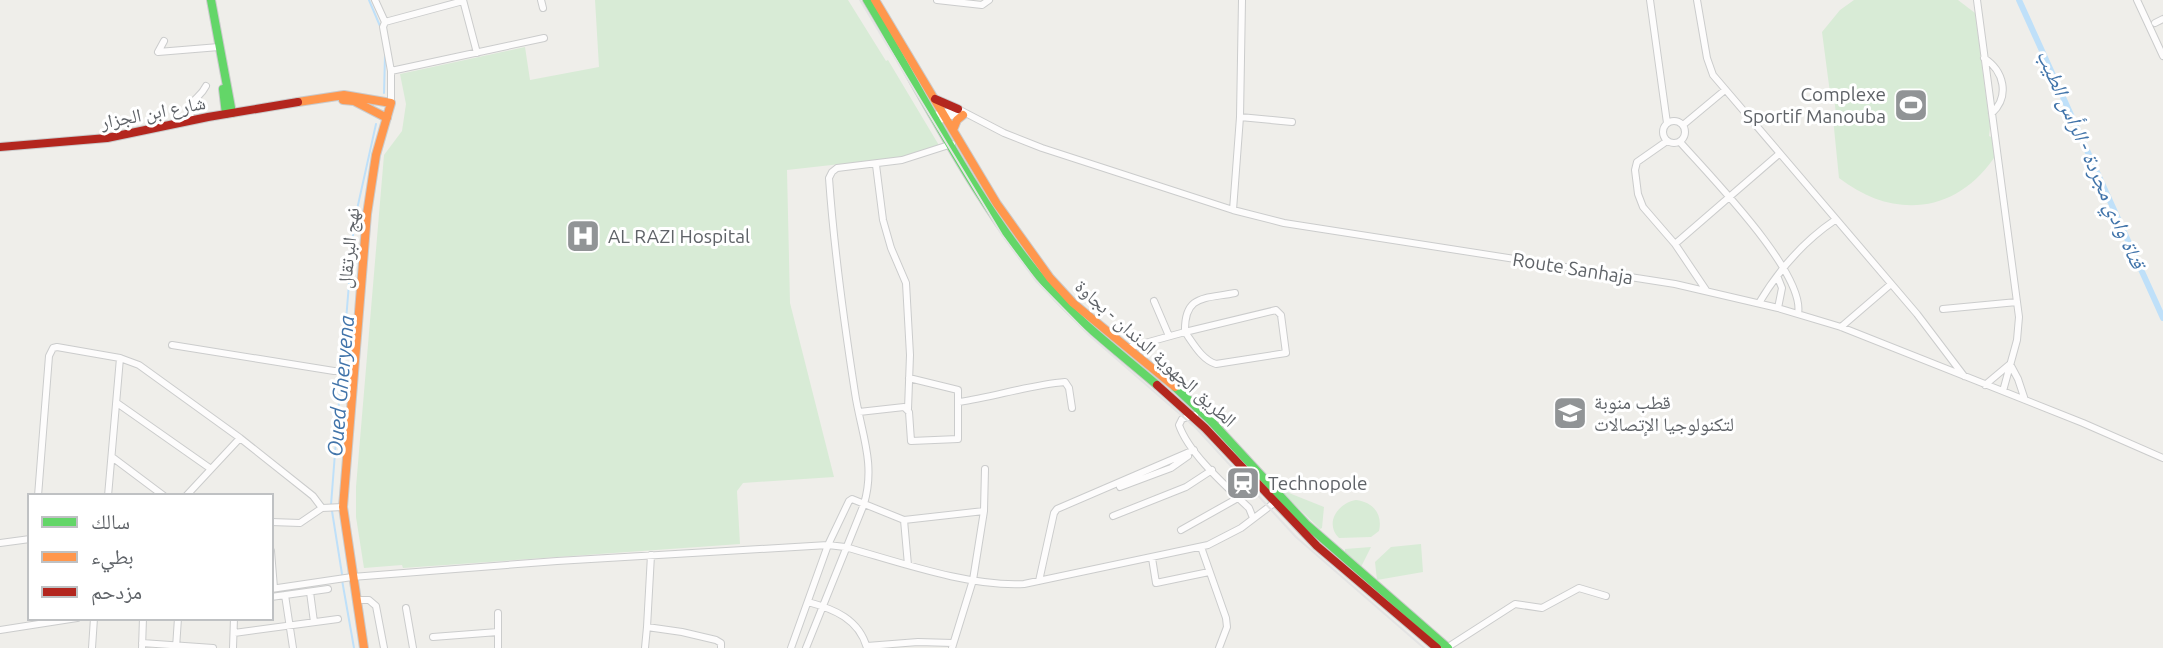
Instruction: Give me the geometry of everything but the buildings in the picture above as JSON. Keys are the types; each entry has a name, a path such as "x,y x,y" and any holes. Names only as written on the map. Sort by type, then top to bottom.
{"main road":[{"path":"211,0 229,114"},
{"name":"الطريق الجهوية الدندان - بجاوة","path":"875,1 934,99 952,144 1011,239 1061,302 1082,323 1192,415 1277,500 1448,648"},
{"name":"الطريق الجهوية الدندان - بجاوة","path":"875,1 940,116 953,130 1004,215 1050,278 1073,303 1177,389 1210,420 1277,500 1329,556 1437,648"},
{"name":"شارع ابن الجزار","path":"0,147 78,142 344,95 391,103"},
{"path":"226,98 247,111"},
{"path":"208,117 226,98"},
{"path":"934,99 964,113 955,122 953,130"},
{"name":"شارع ابن الجزار","path":"312,101 354,101 387,118"},
{"name":"نهج البرتقال","path":"364,648 356,600 349,578 340,508 350,371 367,214 376,155 391,103"}],"street":[{"path":"374,0 385,22 383,27 391,71 391,103"},
{"path":"541,0 543,8"},
{"path":"937,0 978,5 989,0"},
{"path":"1233,210 1240,117 1242,0"},
{"path":"1650,0 1667,123 1663,133 1672,144 1680,142 1686,135 1683,125 1678,121 1667,123"},
{"path":"1697,0 1707,58 1713,75 1891,284 1965,377"},
{"path":"1977,0 2019,327 2003,391"},
{"path":"2137,0 2163,55"},
{"path":"385,22 463,1 477,53"},
{"path":"2155,23 2163,19"},
{"path":"391,71 544,38"},
{"path":"164,41 158,51 219,47"},
{"path":"1984,58 1996,66 2001,78 2002,97 1992,113"},
{"path":"191,121 190,111 194,97 206,86"},
{"path":"1683,125 1726,90"},
{"path":"940,116 964,113"},
{"name":"Route Sanhaja","path":"964,113 1032,145 1233,210 1322,230 1611,273 1706,290 1778,308 1841,327 2163,458"},
{"path":"1240,117 1292,122"},
{"path":"1667,141 1637,162 1635,179 1643,206 1675,244 1706,290"},
{"path":"1680,142 1729,197 1784,267 1800,306 1798,314"},
{"path":"806,648 864,504 870,472 859,412 829,178 837,168 876,165 917,156 952,144"},
{"path":"1675,244 1779,154"},
{"path":"876,165 883,220 906,283 910,355 909,378 908,409 911,441 958,439 958,390 909,378"},
{"path":"1759,303 1784,267 1820,230 1835,220"},
{"path":"1778,278 1782,288 1778,308"},
{"path":"1841,327 1891,284"},
{"path":"1127,348 1169,336 1185,332 1276,310 1281,315 1287,352 1213,364 1205,358 1185,332 1185,314 1191,304 1235,293"},
{"path":"1154,301 1169,336"},
{"path":"1943,309 2017,302"},
{"path":"172,345 334,371 350,371"},
{"path":"38,494 51,352 57,347 120,358 139,365 240,438 313,496 323,508"},
{"path":"108,494 120,358"},
{"path":"1985,385 2010,364"},
{"path":"2010,364 2025,400"},
{"path":"959,402 1065,382 1069,388 1072,408"},
{"path":"117,402 211,470"},
{"path":"859,412 908,409"},
{"path":"1210,420 1198,414 1183,418 1179,425 1193,451 1253,514 1253,518"},
{"path":"188,494 240,438"},
{"path":"1120,487 1171,468 1193,451"},
{"path":"1039,581 1057,509 1193,451"},
{"path":"112,457 161,494"},
{"path":"808,601 839,612 855,624 867,647 918,642 952,645 973,580 984,511 985,469"},
{"path":"1113,516 1186,487 1212,470"},
{"path":"1181,530 1238,498"},
{"path":"791,648 846,503 852,499 904,520 984,511"},
{"path":"273,597 310,592 349,578 651,555 828,545 1002,585 1039,581 1200,547 1241,528 1277,500"},
{"path":"273,522 300,523 323,508 340,508"},
{"path":"904,520 908,565"},
{"path":"0,543 28,539"},
{"path":"1200,547 1226,618 1227,627 1219,648"},
{"path":"645,648 651,555"},
{"path":"1152,558 1156,583 1209,572"},
{"path":"273,588 327,585"},
{"path":"1448,648 1515,604 1542,608 1580,588 1606,596"},
{"path":"310,592 314,622"},
{"path":"285,594 293,648"},
{"path":"356,600 369,600 376,606 384,648"},
{"path":"406,608 413,648"},
{"path":"498,613 498,648"},
{"path":"234,633 338,619"},
{"path":"0,629 63,620"},
{"path":"92,648 94,620"},
{"path":"143,620 142,645 213,648"},
{"path":"176,646 178,620"},
{"path":"233,648 234,620"},
{"path":"263,620 265,628"},
{"path":"647,627 716,640 721,648"},
{"path":"433,637 498,632"}],"green space":[{"name":"AL RAZI Hospital","path":"595,0 848,0 940,147 903,157 787,170 790,303 834,477 743,483 737,491 740,544 403,568 402,565 364,568 356,517 356,487 384,155 402,131 406,104 400,74 525,47 530,80 599,67"},
{"name":"Complexe Sportif Manouba","path":"1854,0 1958,0 1975,13 1989,136 1994,138 1997,157 1960,191 1921,205 1901,205 1859,191 1839,178 1833,118 1836,114 1834,97 1830,93 1822,32 1840,10"},
{"path":"1284,491 1324,507 1322,528 1283,493"},
{"path":"1356,500 1372,506 1378,514 1379,531 1371,537 1339,538 1333,526 1335,514 1344,505"},
{"path":"1421,544 1423,572 1377,580 1375,562 1391,547"},
{"path":"1371,547 1361,567 1345,552 1345,549"}],"waterway":[{"path":"369,0 380,26"},
{"name":"قناة وادي مجردة - الرأس الطيب","path":"2019,0 2163,318"},
{"path":"384,93 385,56"},
{"name":"Oued Gheryena","path":"342,369 354,223 376,124"},
{"name":"Oued Gheryena","path":"331,505 341,375"},
{"name":"Oued Gheryena","path":"332,511 342,574"},
{"name":"Oued Gheryena","path":"342,580 354,648"}],"tram line":[{"path":"860,0 1002,235 1036,281 1089,335 1196,428 1296,537 1424,648"}],"traffic: fast":[{"path":"211,0 232,113"},
{"path":"867,0 952,149 1023,256 1075,315 1157,385"},
{"path":"223,89 226,114"},
{"path":"1175,387 1210,420 1306,524 1448,648"}],"traffic: slow":[{"path":"875,0 997,204 1050,278 1073,303 1175,387"},
{"path":"298,102 344,95 391,103 376,155 367,214 343,507 364,648"},
{"path":"343,100 354,101 387,118"},
{"path":"953,130 957,120 963,115"}],"traffic: jam":[{"path":"935,99 958,109"},
{"path":"0,147 107,138 298,102"},
{"path":"1157,385 1205,428 1317,546 1437,648"}],"place":[{"name":"Complexe Sportif Manouba","path":"1911,105"},
{"name":"AL RAZI Hospital","path":"583,236"},
{"name":"قطب منوبة لتكنولوجيا الإتصالات","path":"1570,413"},
{"name":"Technopole","path":"1243,483"}]}
